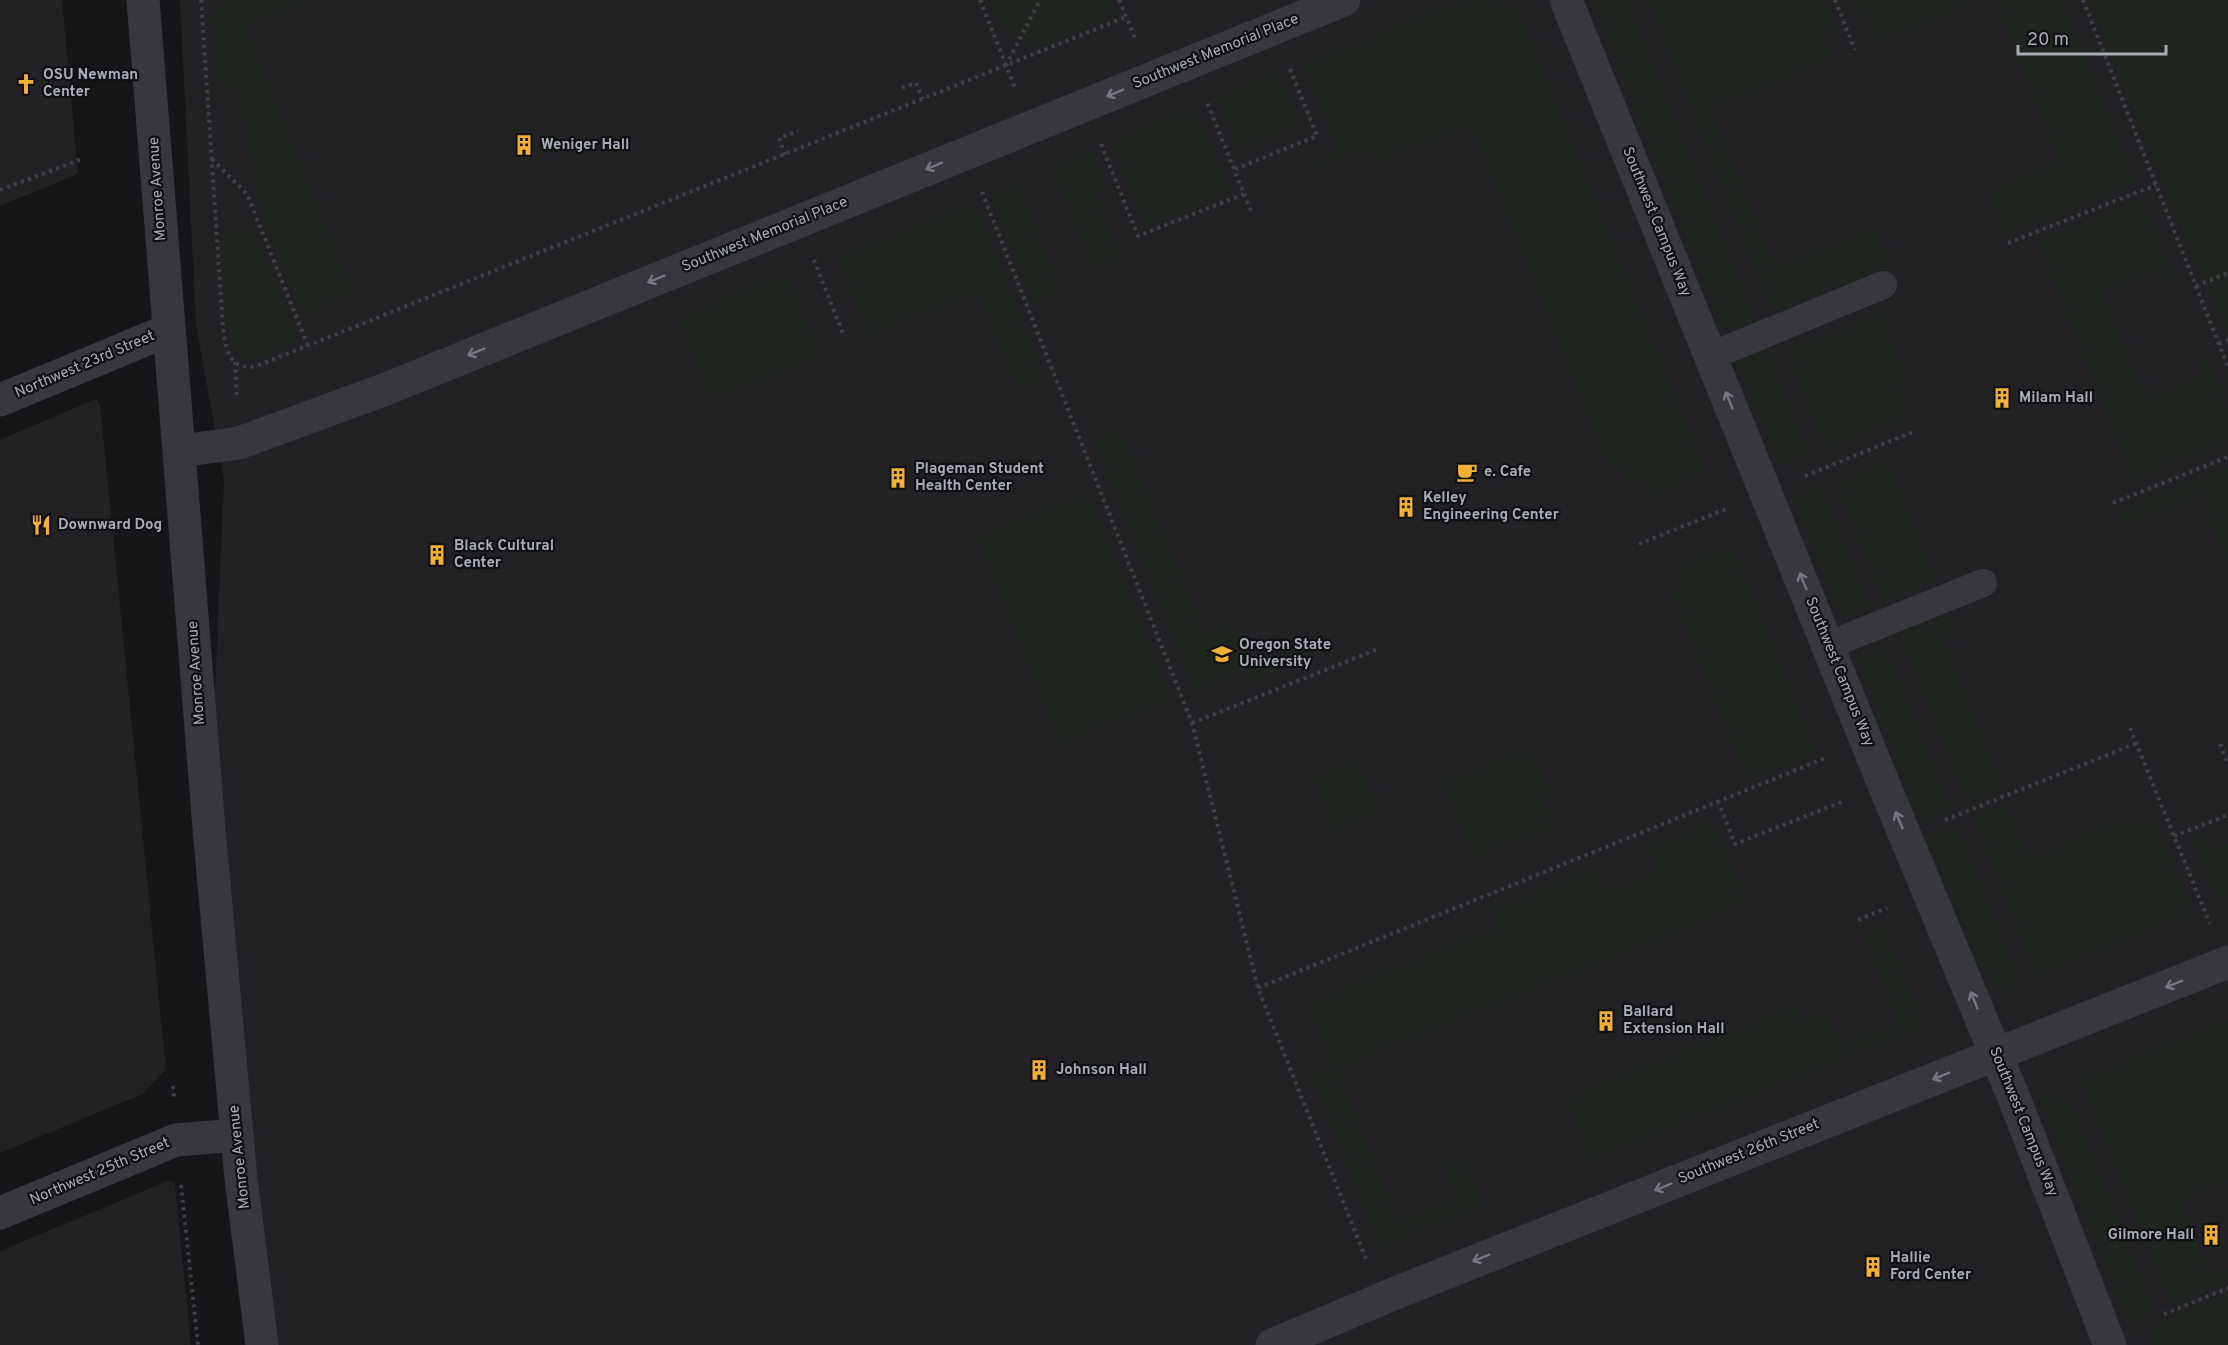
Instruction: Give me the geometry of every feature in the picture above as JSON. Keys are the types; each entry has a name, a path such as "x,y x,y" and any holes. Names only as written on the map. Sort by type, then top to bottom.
{"street":[{"name":"Monroe Avenue","path":"143,0 181,451 209,829 237,1135 262,1345"},
{"name":"Southwest Memorial Place","path":"181,451 239,443 386,389 1344,0"},
{"name":"Southwest Campus Way","path":"1566,0 1996,1054 2110,1345"},
{"name":"Northwest 23rd Street","path":"0,400 169,330"},
{"name":"Southwest 26th Street","path":"1272,1345 1387,1296 2228,962"},
{"name":"Northwest 25th Street","path":"0,1213 176,1140 237,1135"}],"lane":[{"path":"1711,356 1883,285"},
{"path":"1829,645 1983,583"}],"path":[{"path":"201,0 223,328 229,355 235,362 246,368 308,346 1126,16"},
{"path":"980,0 1032,127"},
{"path":"1006,66 1040,0"},
{"path":"1835,0 1855,50"},
{"path":"2082,0 2228,367"},
{"path":"1235,170 1317,136 1288,63"},
{"path":"903,88 916,83 923,99"},
{"path":"1205,97 1252,213"},
{"path":"785,155 779,138 798,131"},
{"path":"1100,140 1138,236 1245,194"},
{"path":"0,190 82,159"},
{"path":"212,159 247,194 308,346"},
{"path":"2008,243 2156,185"},
{"path":"980,188 1192,723 1258,988 1367,1263"},
{"path":"812,254 843,334"},
{"path":"2196,286 2228,273"},
{"path":"2219,344 2228,340"},
{"path":"2113,503 2228,457"},
{"path":"1192,723 1378,649"},
{"path":"2130,728 2210,925"},
{"path":"1258,988 1867,741"},
{"path":"1906,836 2137,743"},
{"path":"2220,744 2228,765"},
{"path":"1718,801 1735,844 1884,784"},
{"path":"2174,836 2228,815"},
{"path":"1858,920 1887,908"},
{"path":"173,1086 176,1140 198,1345"},
{"path":"2164,1314 2228,1288"}],"shaded area":[{"path":"0,0 62,0 78,174 0,206"},
{"name":"Oregon State University","path":"180,0 2228,0 2228,1345 264,1345 209,829 224,480 196,325"},
{"path":"232,0 306,0 245,25 354,294 302,314 264,219 251,162 249,137 237,92 234,88 219,82 215,76 216,60 212,19 214,12"},
{"path":"989,0 1110,0 1116,15 1036,48 998,21"},
{"path":"1463,0 1488,0 1521,14 1706,473 1651,496 1643,476 1628,481 1622,466 1610,470 1470,124 1374,163 1368,148 1319,168 1315,160 1338,150 1304,65"},
{"path":"1593,0 1627,0 1755,320 1725,332"},
{"path":"1648,0 1825,0 1836,27 1822,33 1833,59 1710,108 1775,269 1876,229 1890,265 1772,312"},
{"path":"1849,0 1981,0 1879,41 1869,14 1856,19"},
{"path":"1996,0 2062,0 2136,182 2005,234 1989,192 2061,163"},
{"path":"2089,0 2228,0 2228,337 2198,263 2192,255"},
{"path":"1279,73 1300,123 1238,148 1218,97"},
{"path":"1195,107 1230,192 1146,226 1111,141"},
{"path":"1092,151 1107,189 1096,194 1120,258 1093,269 1052,167"},
{"path":"1018,183 1061,292 1034,303 990,194"},
{"path":"2143,199 2175,279 2166,283 2159,267 2102,291 2146,398 2203,375 2197,359 2206,355 2228,411 2228,440 2133,478 2038,241"},
{"path":"975,203 1044,377 1016,388 977,291 869,335 838,258"},
{"path":"250,232 257,238 299,341 252,359 247,359 238,353 232,340 225,303 221,233"},
{"path":"787,273 820,355 711,398 678,317"},
{"path":"1881,314 1906,378 1897,382 1908,414 1825,447 1787,351"},
{"path":"1767,347 1809,454 1780,466 1737,359"},
{"path":"96,399 100,405 166,1069 143,1094 0,1153 0,440"},
{"path":"1121,429 1205,636 1235,624 1252,664 1303,644 1305,649 1314,646 1318,654 1250,681 1244,669 1194,689 1094,441"},
{"path":"1888,461 1936,580 1884,601 1836,482"},
{"path":"2228,467 2228,564 2200,494 2122,525 2117,511"},
{"path":"1821,486 1870,606 1842,617 1794,498"},
{"path":"1088,492 1171,698 1060,743 977,537"},
{"path":"1732,545 1816,753 1748,780 1672,592 1686,586 1679,566"},
{"path":"1950,614 1956,631 1943,637 2003,790 1968,804 1900,634"},
{"path":"1885,645 1951,810 1922,822 1857,656"},
{"path":"1531,747 1552,799 1544,802 1553,826 1473,858 1442,782"},
{"path":"1359,760 1380,813 1335,832 1314,778"},
{"path":"2006,803 2029,858 2119,821 2136,826 2157,825 2192,912 2036,974 1973,816"},
{"path":"1713,821 1747,902 1336,1068 1398,1223 1457,1199 1444,1166 1464,1157 1484,1205 1380,1247 1312,1074 1332,1066 1307,1003 1499,926 1493,909 1596,868 1607,893 1658,873 1648,847"},
{"path":"1957,825 2020,983 2000,990 1981,969 1928,837"},
{"path":"2204,833 2211,851 2228,844 2228,898 2218,902 2191,838"},
{"path":"1883,925 1924,1026 1590,1159 1566,1099 1799,1004 1805,1019 1825,1011 1840,1046 1899,1022 1863,932"},
{"path":"2228,1021 2228,1181 2180,1201 2210,1276 2228,1269 2228,1281 2171,1304 2081,1079"},
{"path":"2037,1092 2071,1104 2154,1308 2150,1316 2129,1325"},
{"path":"170,1180 175,1185 191,1345 0,1345 0,1251"},
{"path":"2228,1294 2228,1345 2151,1345 2149,1342 2156,1323"}],"place":[{"name":"OSU Newman Center","path":"26,84"},
{"name":"Weniger Hall","path":"524,145"},
{"name":"Milam Hall","path":"2002,398"},
{"name":"e. Cafe","path":"1467,472"},
{"name":"Plageman Student Health Center","path":"898,478"},
{"name":"Kelley Engineering Center","path":"1406,507"},
{"name":"Downward Dog","path":"41,525"},
{"name":"Black Cultural Center","path":"437,555"},
{"name":"Oregon State University","path":"1222,654"},
{"name":"Ballard Extension Hall","path":"1606,1021"},
{"name":"Johnson Hall","path":"1039,1070"},
{"name":"Gilmore Hall","path":"2211,1235"},
{"name":"Hallie Ford Center","path":"1873,1267"}]}
